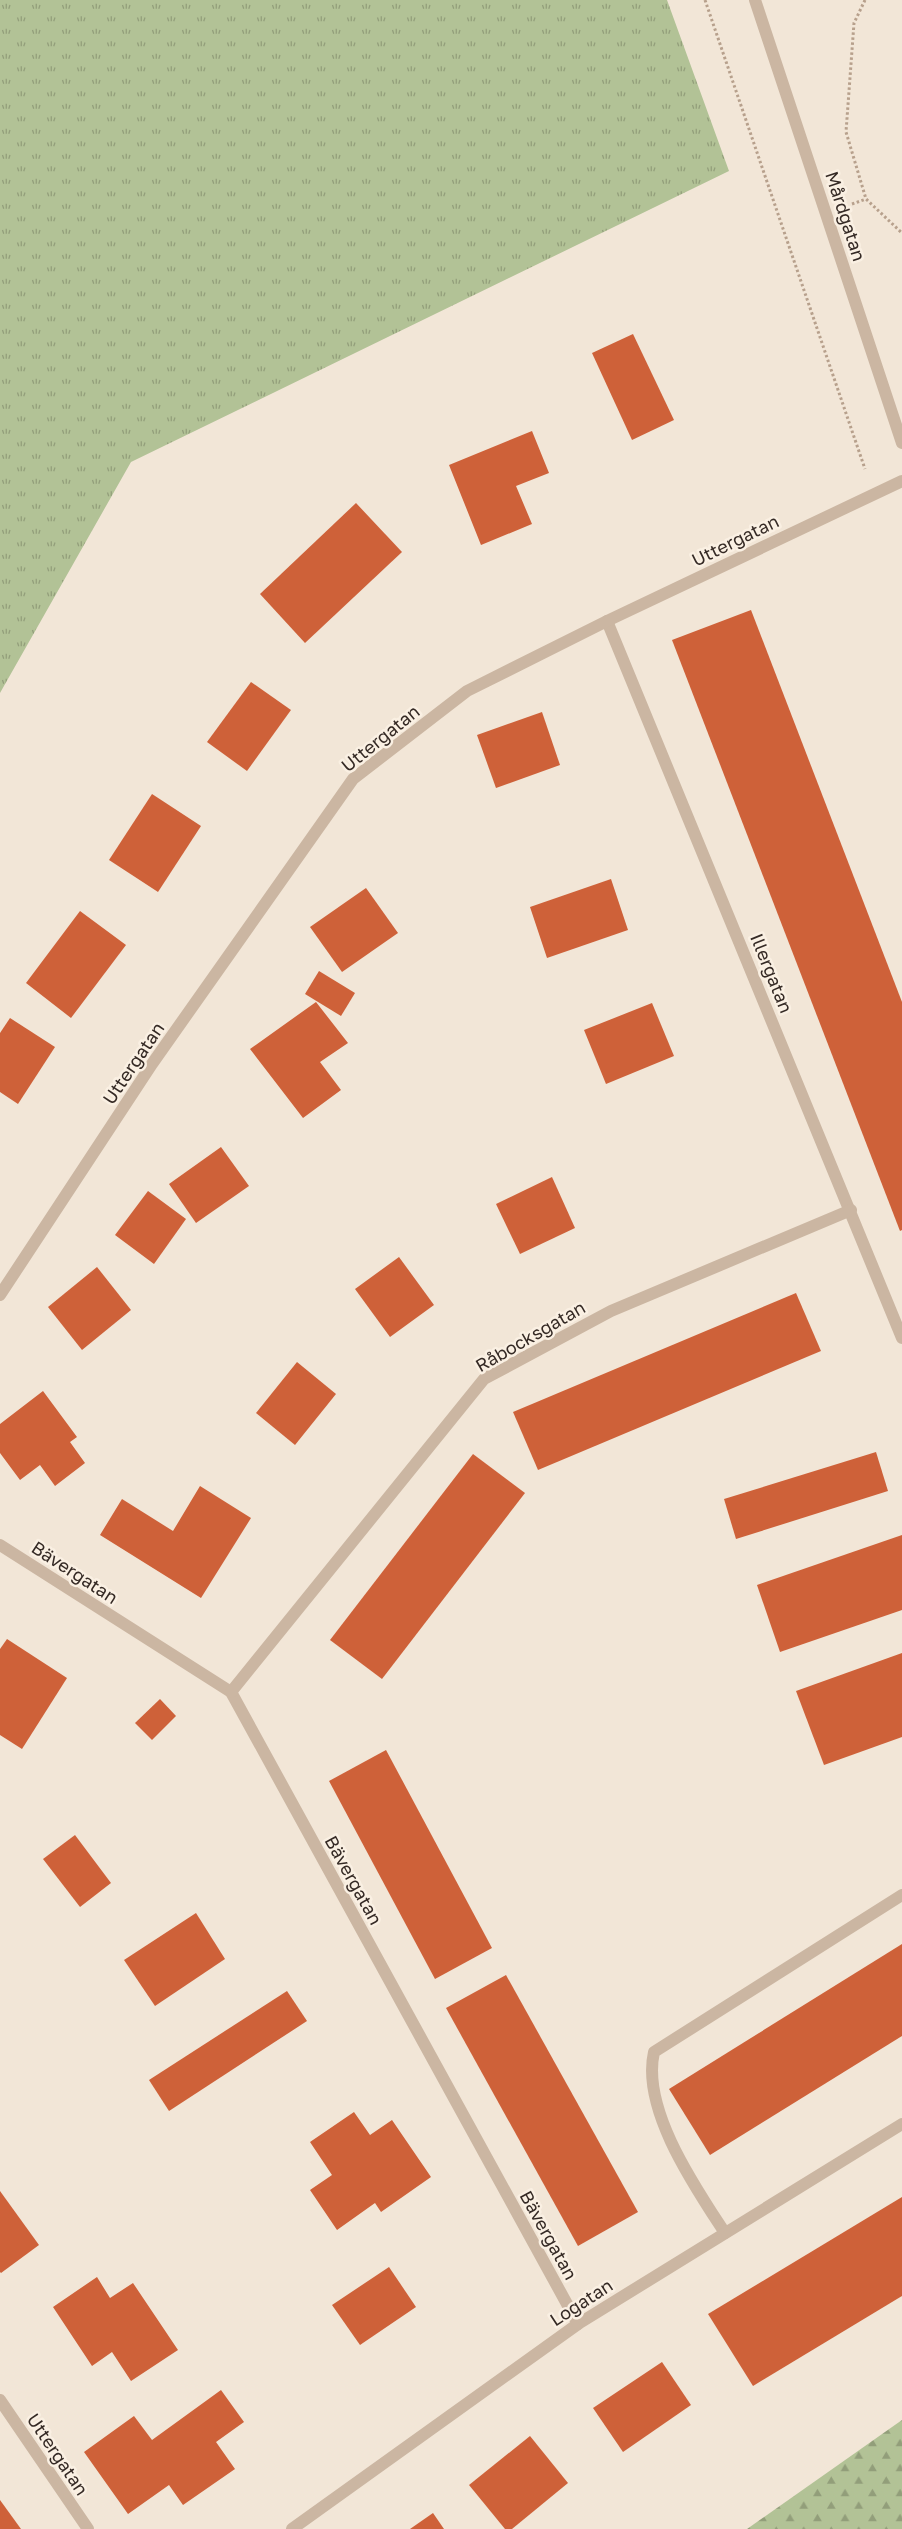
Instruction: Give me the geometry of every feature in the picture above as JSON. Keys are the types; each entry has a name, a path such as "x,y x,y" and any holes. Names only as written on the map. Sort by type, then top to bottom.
{"street":[{"name":"Mårdgatan","path":"755,0 902,443"},
{"name":"Uttergatan","path":"0,1294 152,1064 353,779 467,691 607,621 902,481"},
{"name":"Illergatan","path":"607,621 902,1338"},
{"name":"Råbocksgatan","path":"231,1692 484,1379 611,1310 850,1210"},
{"name":"Bävergatan","path":"0,1545 231,1692 578,2324"},
{"path":"725,2233 688,2176 673,2146 657,2100 651,2066 654,2052 902,1895"},
{"name":"Logatan","path":"292,2529 578,2324 902,2124"},
{"name":"Uttergatan","path":"0,2400 88,2529"}],"path":[{"path":"705,0 786,242 874,493"},
{"path":"864,0 854,22 846,132 866,199 902,234"}],"green space":[{"path":"0,0 667,0 729,171 131,462 0,693"},
{"path":"902,2420 902,2529 747,2529"}],"building":[{"path":"633,334 674,420 632,440 592,353"},
{"path":"532,431 549,473 516,486 532,524 481,545 449,465"},
{"path":"356,503 402,552 305,643 260,594"},
{"path":"751,610 902,1002 902,1230 900,1231 672,640"},
{"path":"251,682 291,710 247,771 207,742"},
{"path":"542,712 560,765 496,788 477,735"},
{"path":"152,794 201,826 158,892 109,860"},
{"path":"611,879 628,930 547,958 530,907"},
{"path":"366,888 398,933 342,972 310,927"},
{"path":"80,911 126,945 71,1018 26,983"},
{"path":"319,971 355,993 341,1016 305,994"},
{"path":"316,1002 348,1043 320,1062 341,1090 303,1118 250,1049"},
{"path":"652,1003 674,1056 606,1084 584,1030"},
{"path":"10,1018 55,1047 18,1104 0,1092 0,1033"},
{"path":"221,1147 249,1186 196,1223 169,1184"},
{"path":"552,1177 575,1228 520,1254 496,1204"},
{"path":"148,1191 186,1219 154,1264 115,1235"},
{"path":"399,1257 434,1305 390,1337 355,1289"},
{"path":"97,1267 131,1310 82,1350 48,1307"},
{"path":"796,1293 821,1351 538,1470 513,1412"},
{"path":"297,1362 336,1394 295,1445 256,1413"},
{"path":"43,1391 77,1437 70,1442 85,1463 55,1486 40,1465 20,1480 0,1453 0,1424"},
{"path":"876,1452 888,1491 736,1539 724,1499"},
{"path":"473,1454 525,1493 382,1679 330,1640"},
{"path":"200,1486 251,1518 201,1598 100,1535 122,1499 173,1531"},
{"path":"902,1535 902,1610 780,1652 757,1585"},
{"path":"7,1639 67,1678 22,1749 0,1735 0,1649"},
{"path":"902,1653 902,1737 824,1765 796,1691"},
{"path":"160,1699 176,1716 152,1740 135,1723"},
{"path":"386,1750 492,1948 435,1979 329,1781"},
{"path":"75,1835 111,1883 80,1907 43,1859"},
{"path":"196,1913 225,1959 155,2006 124,1960"},
{"path":"902,1944 902,2036 710,2155 669,2089"},
{"path":"506,1975 638,2212 578,2246 446,2008"},
{"path":"287,1991 307,2021 169,2111 149,2080"},
{"path":"354,2112 370,2135 392,2120 431,2177 381,2212 375,2203 337,2230 310,2190 332,2175 310,2142"},
{"path":"0,2191 39,2245 1,2273 0,2272"},
{"path":"902,2197 902,2296 753,2386 708,2314"},
{"path":"389,2267 416,2307 360,2345 332,2305"},
{"path":"97,2277 110,2298 133,2283 178,2350 131,2381 112,2352 92,2366 53,2307"},
{"path":"662,2362 691,2405 623,2452 593,2408"},
{"path":"221,2390 244,2422 216,2442 235,2469 183,2505 169,2485 128,2514 84,2452 134,2416 152,2440"},
{"path":"530,2436 568,2483 512,2529 505,2529 469,2485"},
{"path":"0,2500 21,2529 0,2529"},
{"path":"433,2513 444,2529 410,2529"}]}
